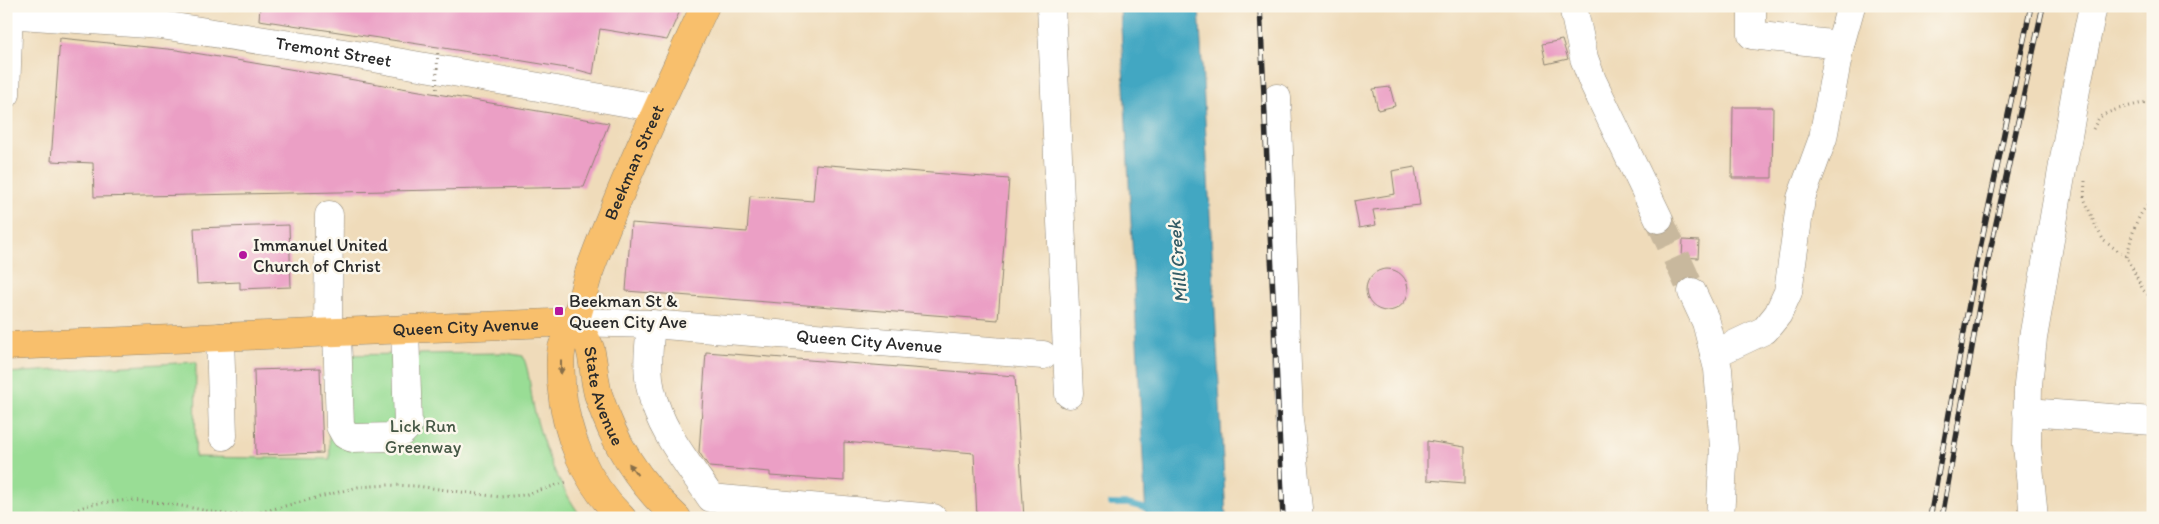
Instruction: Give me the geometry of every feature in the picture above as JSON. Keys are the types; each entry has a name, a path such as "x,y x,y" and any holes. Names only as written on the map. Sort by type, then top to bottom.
{"main road":[{"name":"Beekman Street","path":"575,322 591,265 658,108 705,6"},
{"name":"Queen City Avenue","path":"6,346 575,322"},
{"name":"State Avenue","path":"575,322 562,347 560,366 562,396 567,421 584,467 602,495 622,518"},
{"name":"State Avenue","path":"575,322 590,347 598,391 606,417 623,455 648,489 677,518"}],"street":[{"path":"1051,6 1069,394"},
{"path":"1573,6 1584,58 1592,80 1659,219"},
{"path":"1752,6 1752,35 1840,45"},
{"path":"1714,354 1765,330 1778,314 1788,292 1802,198 1823,138 1840,45 1851,6"},
{"path":"2034,518 2027,445 2028,386 2039,298 2092,6"},
{"name":"Tremont Street","path":"8,11 161,25 356,55 658,108"},
{"path":"6,94 8,11"},
{"path":"1277,98 1289,419 1299,518"},
{"path":"329,215 332,332 340,426 345,435 352,438 393,437 408,426 404,329"},
{"path":"1692,292 1706,322 1718,369 1724,448 1720,518"},
{"name":"Queen City Avenue","path":"575,322 651,324 1043,355"},
{"path":"651,324 648,366 651,390 658,413 670,436 711,498 757,511 933,518"},
{"path":"220,337 223,436"},
{"path":"2027,412 2153,420"}],"path":[{"path":"436,94 438,47"},
{"path":"2091,132 2099,118 2109,111 2133,107 2153,100"},
{"path":"2085,174 2084,198 2104,241 2127,257 2143,290 2153,299"},
{"path":"2127,257 2135,226 2145,206 2153,201"},
{"path":"55,518 91,504 130,500 165,503 230,514 254,514 358,487 416,486 500,496 524,495 571,481"}],"green space":[{"name":"Lick Run Greenway","path":"506,353 523,356 529,375 534,409 542,439 558,479 582,518 6,518 6,373 196,362 195,457 330,459 326,355"}],"water":[{"name":"Mill Creek","path":"1120,6 1199,6 1226,518 1146,518"}],"building":[{"path":"260,6 682,6 667,40 600,29 593,74 438,47 259,20"},
{"path":"60,38 177,50 609,123 584,187 94,197 93,163 51,161"},
{"path":"1562,40 1568,59 1546,64 1542,44"},
{"path":"1390,87 1395,106 1378,110 1373,89"},
{"path":"1733,107 1773,107 1772,178 1732,178"},
{"path":"816,164 1009,179 998,320 626,291 631,223 747,232 750,196 813,201"},
{"path":"1415,167 1420,205 1373,210 1376,225 1359,228 1354,201 1395,194 1392,171"},
{"name":"Immanuel United Church of Christ","path":"289,225 291,287 240,289 240,282 197,284 194,228"},
{"path":"1683,240 1699,241 1698,258 1682,257"},
{"path":"1383,269 1391,269 1402,275 1408,290 1402,305 1391,311 1383,311 1372,305 1366,294 1366,286 1372,275"},
{"path":"706,352 1015,376 1024,518 977,518 974,453 844,442 844,481 770,476 770,472 709,467 699,452"},
{"path":"320,368 323,453 256,455 254,370"},
{"path":"1427,441 1465,447 1465,483 1427,480"}],"waterway":[{"path":"1110,504 1128,504 1152,510"}],"tunnel":[{"path":"1659,219 1692,292"}],"railway":[{"path":"1260,6 1283,518"},
{"path":"1930,518 1974,277 2031,6"},
{"path":"1942,518 1984,279 2043,6"}],"place":[{"name":"Immanuel United Church of Christ","path":"243,255"},
{"name":"Beekman St & Queen City Ave","path":"559,311"}]}
